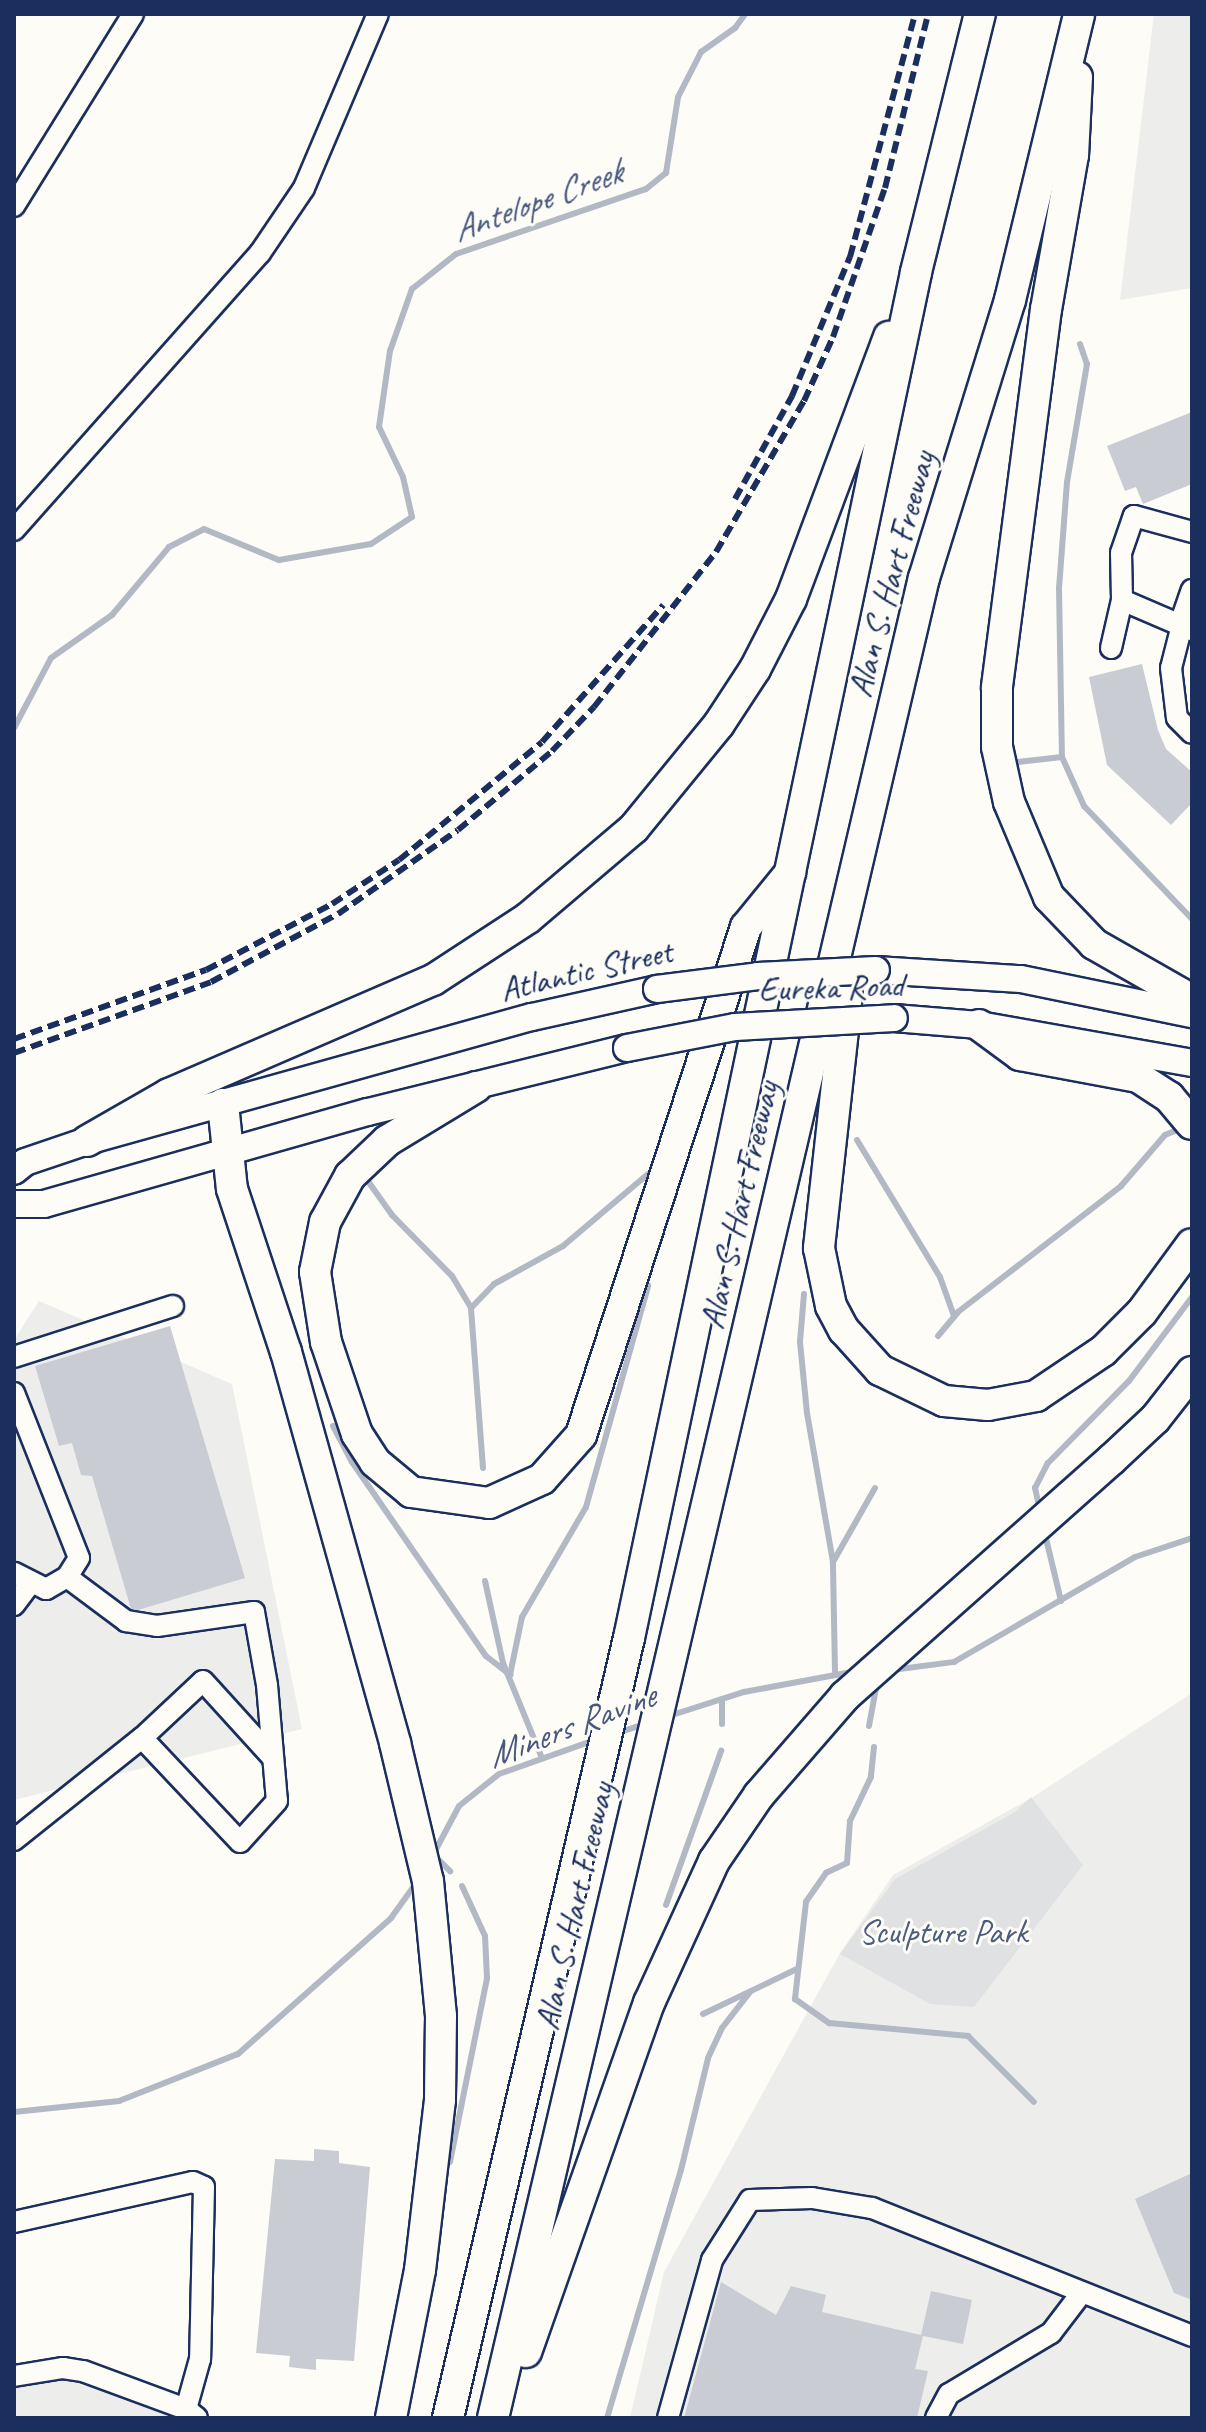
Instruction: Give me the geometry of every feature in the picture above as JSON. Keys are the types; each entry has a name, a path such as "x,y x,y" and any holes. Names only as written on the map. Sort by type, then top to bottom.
{"highway":[{"name":"Alan S. Hart Freeway","path":"448,2418 629,1638 794,868 916,272 980,14"},
{"name":"Alan S. Hart Freeway","path":"493,2418 924,578 1010,300 1079,14"},
{"path":"1079,14 1073,155 1020,506 997,688 997,747 1009,802 1049,897 1094,944 1192,1000"},
{"path":"87,1141 169,1094 433,980 528,918 634,828 719,724 755,669 791,599 853,422 916,272"},
{"path":"867,822 820,1218 823,1277 844,1330 880,1370 920,1394 966,1404 1009,1404 1058,1386 1103,1351 1142,1312 1192,1244"},
{"path":"476,1087 387,1141 350,1176 325,1222 315,1272 326,1342 357,1434 375,1462 411,1492 489,1503 542,1479 581,1435 746,927 794,868"},
{"path":"979,1025 1020,1055 1138,1077 1169,1097 1192,1124"},
{"path":"223,1104 232,1189 286,1352 395,1743 428,1881 437,1978 440,2100 433,2170 391,2418"},
{"path":"503,2418 667,1959 714,1861 759,1795 845,1696 1155,1419 1192,1372"}],"main road":[{"name":"Atlantic Street","path":"14,1171 25,1162 87,1141 532,1017 657,989 811,971 946,973 1021,979 1192,1014"},
{"name":"Eureka Road","path":"476,1087 627,1048 792,1021 894,1018 979,1025 1192,1063"},
{"path":"14,1204 44,1204 476,1087"}],"street":[{"path":"14,206 133,14"},
{"path":"14,530 260,253 304,188 378,14"},
{"path":"1111,648 1122,600 1121,553 1134,516 1192,532"},
{"path":"1192,590 1171,668 1177,718 1192,733"},
{"path":"1122,600 1184,626"},
{"path":"14,1357 173,1306"},
{"path":"14,1393 79,1558 67,1577 46,1589 22,1579 14,1605"},
{"path":"67,1577 126,1621 157,1626 254,1612 277,1801 240,1842 142,1738"},
{"path":"14,1840 142,1738 203,1681 273,1758"},
{"path":"14,2222 193,2182 204,2187 200,2359 192,2413 83,2371 63,2368 14,2376"},
{"path":"668,2418 712,2260 750,2200 812,2198 872,2208 1080,2295 1192,2336"},
{"path":"936,2418 949,2394 1051,2333 1080,2295"}],"shaded area":[{"path":"1154,14 1192,14 1192,288 1120,300"},
{"path":"39,1301 232,1384 302,1729 14,1800 14,1340"},
{"path":"1192,1693 1192,2418 630,2418 664,2272 840,1953 893,1875 1033,1797"},
{"path":"51,2368 195,2418 14,2418 14,2376"}],"green space":[{"name":"Sculpture Park","path":"1031,1797 1083,1865 974,2007 930,2004 840,1954 895,1879 1015,1812"}],"building":[{"path":"1192,412 1192,484 1143,504 1136,487 1125,491 1107,446"},
{"path":"1142,664 1158,730 1166,749 1192,772 1192,803 1171,825 1107,765 1089,677"},
{"path":"170,1326 245,1578 138,1610 131,1609 92,1476 81,1475 72,1443 59,1446 35,1366"},
{"path":"314,2149 339,2151 339,2163 370,2167 354,2361 316,2359 316,2370 289,2367 290,2356 256,2353 275,2159 314,2161"},
{"path":"1192,2173 1192,2300 1174,2293 1135,2199"},
{"path":"721,2282 776,2315 791,2286 826,2295 822,2312 921,2335 931,2291 972,2300 963,2344 923,2336 915,2369 928,2371 917,2418 684,2418"}],"waterway":[{"name":"Antelope Creek","path":"14,728 51,658 112,615 169,547 204,529 279,560 371,544 412,517 403,477 379,427 390,351 412,289 456,254 646,189 666,173 678,97 701,52 735,28 745,14"},
{"path":"1080,344 1087,364 1067,482 1059,588 1062,757 1084,806 1192,919"},
{"path":"1018,762 1062,757"},
{"path":"938,1336 958,1312 1121,1186 1165,1135 1179,1129"},
{"path":"857,1140 940,1277 954,1316"},
{"path":"483,1468 471,1308 494,1284 563,1246 648,1174"},
{"path":"365,1177 392,1215 452,1276 471,1308"},
{"path":"333,1426 352,1462 486,1656 510,1675 522,1617 586,1507 648,1286"},
{"path":"804,1294 800,1342 807,1413 833,1562"},
{"path":"1040,1511 1035,1488 1048,1463 1129,1381 1192,1297"},
{"path":"835,1671 833,1562 875,1488"},
{"path":"1044,1530 1061,1601"},
{"name":"Miners Ravine","path":"892,1670 954,1662 1135,1557 1192,1538"},
{"path":"485,1581 503,1663 542,1758"},
{"name":"Miners Ravine","path":"666,1717 744,1692 857,1671"},
{"path":"869,1726 877,1683"},
{"path":"722,1699 722,1724"},
{"name":"Miners Ravine","path":"617,1733 644,1724"},
{"name":"Miners Ravine","path":"433,1855 459,1806 499,1774 595,1740"},
{"path":"874,1747 871,1777 850,1821 847,1863 826,1873 806,1902 795,1999 829,2023 968,2036 1034,2102"},
{"path":"666,1905 721,1751"},
{"path":"434,1855 450,1871"},
{"name":"Miners Ravine","path":"14,2112 119,2101 238,2054 391,1918 417,1882"},
{"path":"450,2162 487,1978 485,1936 462,1886"},
{"path":"703,2014 797,1969"},
{"path":"607,2418 681,2170 708,2058 722,2028 750,1992"}],"railway":[{"path":"735,499 792,396 850,257 915,14"},
{"path":"14,1053 211,982 338,914 458,830 552,751 594,707 716,552 804,401 833,337 885,188 928,14"},
{"path":"14,1039 206,970 332,904 399,860 542,742 663,605"}]}
